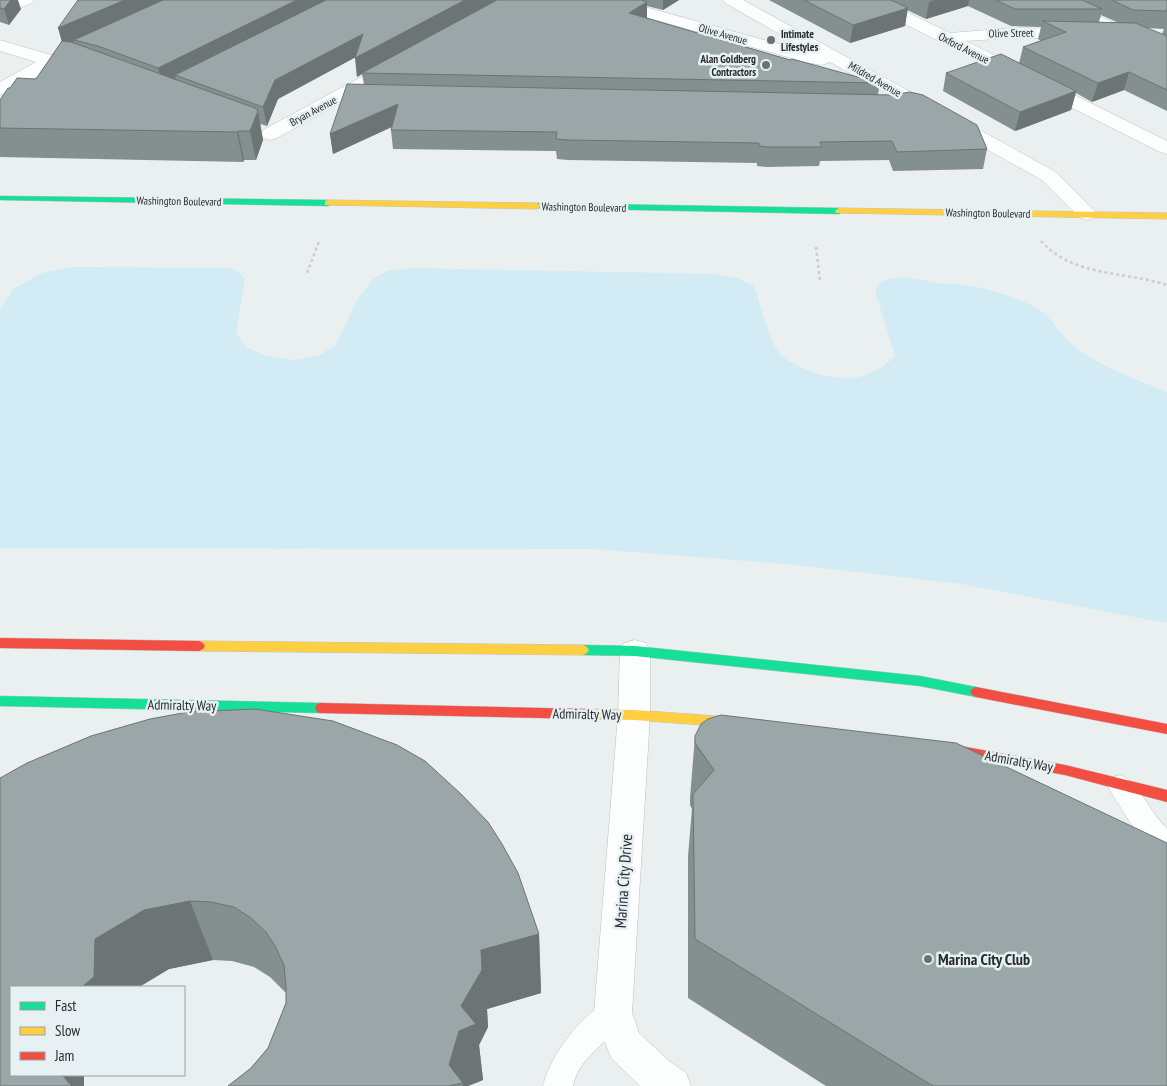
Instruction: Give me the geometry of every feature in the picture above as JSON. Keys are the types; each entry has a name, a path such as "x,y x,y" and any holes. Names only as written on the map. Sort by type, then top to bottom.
{"street":[{"name":"Olive Avenue","path":"602,0 811,58 845,62"},
{"name":"Mildred Avenue","path":"731,0 1049,176 1087,214"},
{"name":"Oxford Avenue","path":"868,0 1167,148"},
{"name":"Olive Street","path":"946,39 1008,32 1167,35"},
{"path":"0,90 52,60 98,40"},
{"path":"0,45 27,55 52,60"},
{"name":"Bryan Avenue","path":"262,132 341,96 410,58"},
{"name":"Washington Boulevard","path":"0,198 1167,216"},
{"path":"0,643 635,652 920,680 1167,729"},
{"path":"9,654 54,644"},
{"name":"Marina City Drive","path":"635,652 634,715 613,1013 624,1045 655,1074 672,1086"},
{"name":"Admiralty Way","path":"0,701 634,715 758,724"},
{"name":"Admiralty Way","path":"931,745 1065,770 1167,796"}],"lane":[{"path":"0,12 28,0"},
{"path":"1054,0 1167,52"},
{"path":"52,60 81,64"},
{"path":"341,96 364,98"},
{"path":"898,106 916,103"},
{"path":"1120,784 1150,828 1167,843"},
{"path":"558,1086 558,1078 574,1051 613,1013"}],"path":[{"path":"307,272 320,239"},
{"path":"1044,244 1050,253 1075,265 1143,278 1167,285"},
{"path":"816,247 820,281"}],"shaded area":[{"path":"71,267 231,268 240,273 245,279 236,333 246,347 266,356 293,360 320,355 336,345 357,300 374,278 388,271 410,268 714,274 737,278 754,286 769,334 776,348 790,362 813,372 839,378 859,377 883,366 895,356 875,291 881,282 905,277 944,284 968,285 1000,293 1020,300 1044,313 1070,343 1096,361 1167,392 1167,623 962,584 787,564 594,549 0,548 0,310 13,289 42,273"}],"building":[{"path":"0,0 11,0 4,9 0,8"},
{"path":"78,0 125,0 58,28"},
{"path":"163,0 297,0 158,68 98,46 74,40"},
{"path":"326,0 465,0 355,58 363,34 275,80 263,107 175,75"},
{"path":"497,0 641,0 647,2 629,13 790,60 880,83 362,73"},
{"path":"804,0 891,0 908,8 853,25"},
{"path":"996,0 1082,0 1102,9 1015,9"},
{"path":"1112,0 1167,0 1167,11 1133,10"},
{"path":"1042,21 1135,23 1167,36 1167,90 1129,72 1098,83 1023,47 1066,32"},
{"path":"62,41 71,42 255,108 258,111 250,131 0,128 0,100 8,88 17,78 36,79"},
{"path":"1001,54 1076,91 1020,112 946,73"},
{"path":"347,84 892,95 910,92 923,95 977,125 987,149 897,152 892,141 820,142 822,147 768,147 759,146 759,143 568,140 556,139 557,132 391,130 398,104 330,134"},
{"path":"255,709 333,721 397,745 425,761 488,822 518,873 539,934 481,950 482,970 461,1006 476,1024 459,1031 449,1065 463,1083 448,1086 228,1086 251,1068 268,1048 286,1003 284,965 266,932 251,918 234,907 211,902 190,901 144,910 95,939 94,977 83,986 10,986 10,1076 63,1076 72,1086 0,1086 0,778 27,763 91,736 150,719 188,712"},
{"name":"Marina City Club","path":"721,715 956,743 1167,843 1167,1086 933,1086 695,939 693,794 714,770 695,743 695,736 701,724 708,719"}],"traffic: fast":[{"path":"0,198 328,203"},
{"path":"537,206 839,211"},
{"path":"583,650 635,651 920,681 976,692"},
{"path":"0,701 321,708"}],"traffic: slow":[{"path":"328,203 537,206"},
{"path":"839,211 1167,216"},
{"path":"199,646 583,650"},
{"path":"585,714 634,715 743,723"}],"traffic: jam":[{"path":"0,643 199,646"},
{"path":"976,692 1167,729"},
{"path":"321,708 585,714"},
{"path":"944,748 1065,770 1167,796"}],"place":[{"name":"Intimate Lifestyles","path":"771,40"},
{"name":"Alan Goldberg Contractors","path":"766,65"},
{"name":"Marina City Club","path":"928,959"}]}
